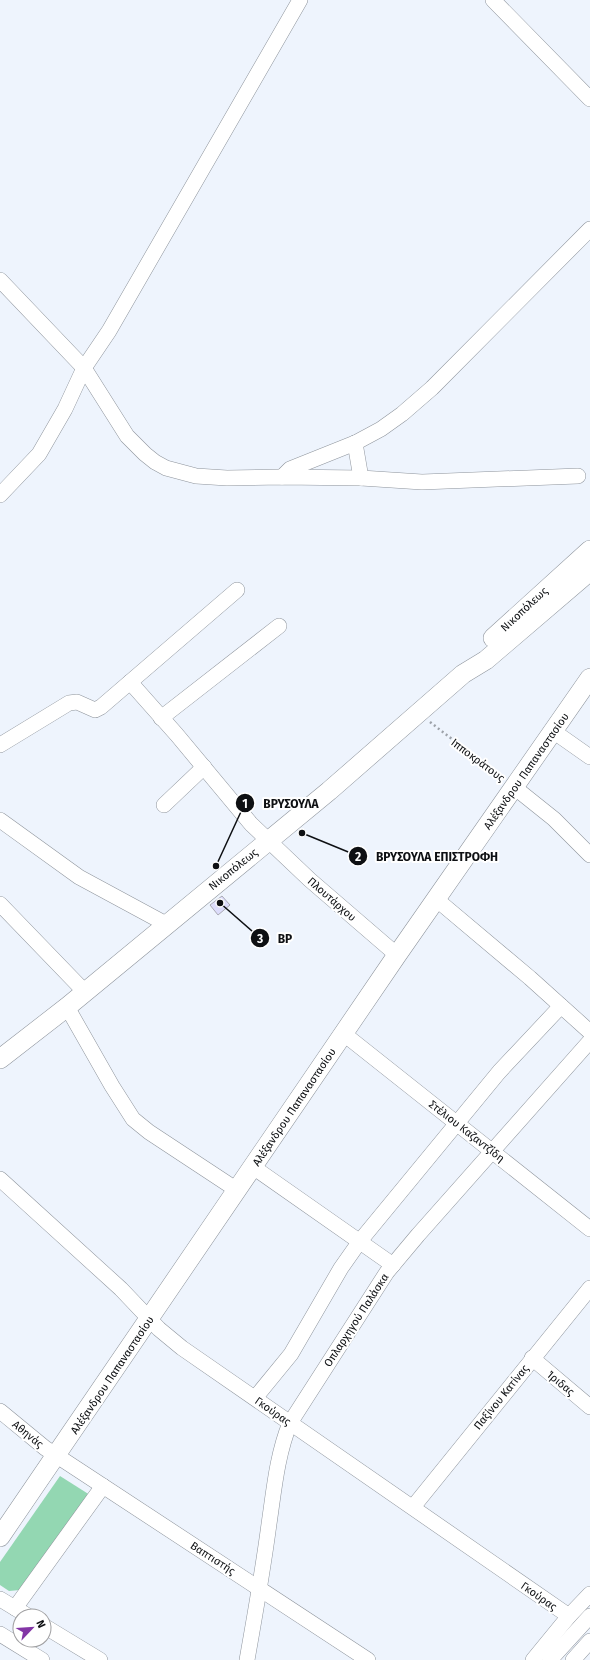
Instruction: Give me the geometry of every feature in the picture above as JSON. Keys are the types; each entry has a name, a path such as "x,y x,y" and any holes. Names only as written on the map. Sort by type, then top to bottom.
{"main road":[{"name":"Νικοπόλεως","path":"0,1059 67,1007 268,841 418,714 463,674 494,637 590,550"},
{"name":"Νικοπόλεως","path":"463,674 486,660 590,571"},
{"name":"Αλέξανδρου Παπαναστασίου","path":"1,1533 57,1456 397,955 590,678"}],"street":[{"path":"0,495 39,454 66,409 84,368 109,331 300,0"},
{"path":"493,0 590,99"},
{"path":"282,477 290,469 355,444 389,424 412,406 590,229"},
{"path":"0,280 84,368 127,436 155,462 178,472 211,478 361,478 422,482 578,476"},
{"path":"355,444 361,478"},
{"path":"0,745 70,703 77,702 95,710 101,708 237,590"},
{"path":"161,718 279,626"},
{"name":"Πλουτάρχου","path":"130,682 204,767 244,817 310,880 397,955"},
{"path":"553,731 590,757"},
{"path":"164,805 204,767"},
{"name":"Ιπποκράτους","path":"514,787 562,826 590,855"},
{"path":"0,820 79,877 166,924"},
{"path":"436,899 590,1032"},
{"path":"0,904 85,992"},
{"path":"255,1398 291,1354 309,1326 341,1268 360,1241 509,1061 561,1006"},
{"path":"67,1007 112,1086 133,1118 149,1132 237,1190"},
{"name":"Στέλιου Καζαντζίδη","path":"344,1034 590,1229"},
{"name":"Οπλαρχηγού Παλάσκα","path":"247,1660 260,1589 279,1462 284,1438 290,1423 378,1284 492,1150 590,1041"},
{"path":"253,1167 393,1265"},
{"name":"Γκούρας","path":"0,1179 121,1289 149,1319 182,1348 569,1616"},
{"name":"Παξίνου Κατίνας","path":"413,1508 532,1358 590,1288"},
{"name":"Ίριδας","path":"532,1358 590,1407"},
{"name":"Αθηνάς","path":"0,1411 57,1456"},
{"name":"Βαπτιστής","path":"57,1456 368,1660"},
{"path":"0,1598 15,1608 103,1486"},
{"path":"533,1660 569,1616 590,1594"},
{"path":"550,1660 590,1616"},
{"path":"52,1631 100,1660"},
{"path":"0,1634 42,1660"},
{"path":"573,1660 590,1641"}],"path":[{"name":"Ιπποκράτους","path":"418,714 514,787"}],"green space":[{"path":"60,1476 90,1495 20,1590 9,1591 0,1585 0,1562"}],"building":[{"path":"222,896 230,905 218,915 210,905"}],"place":[{"name":"ΒΡΥΣΟΥΛΑ ΕΠΙΣΤΡΟΦΗ","path":"302,833"},
{"name":"ΒΡΥΣΟΥΛΑ","path":"216,866"},
{"name":"BP","path":"220,903"}]}
